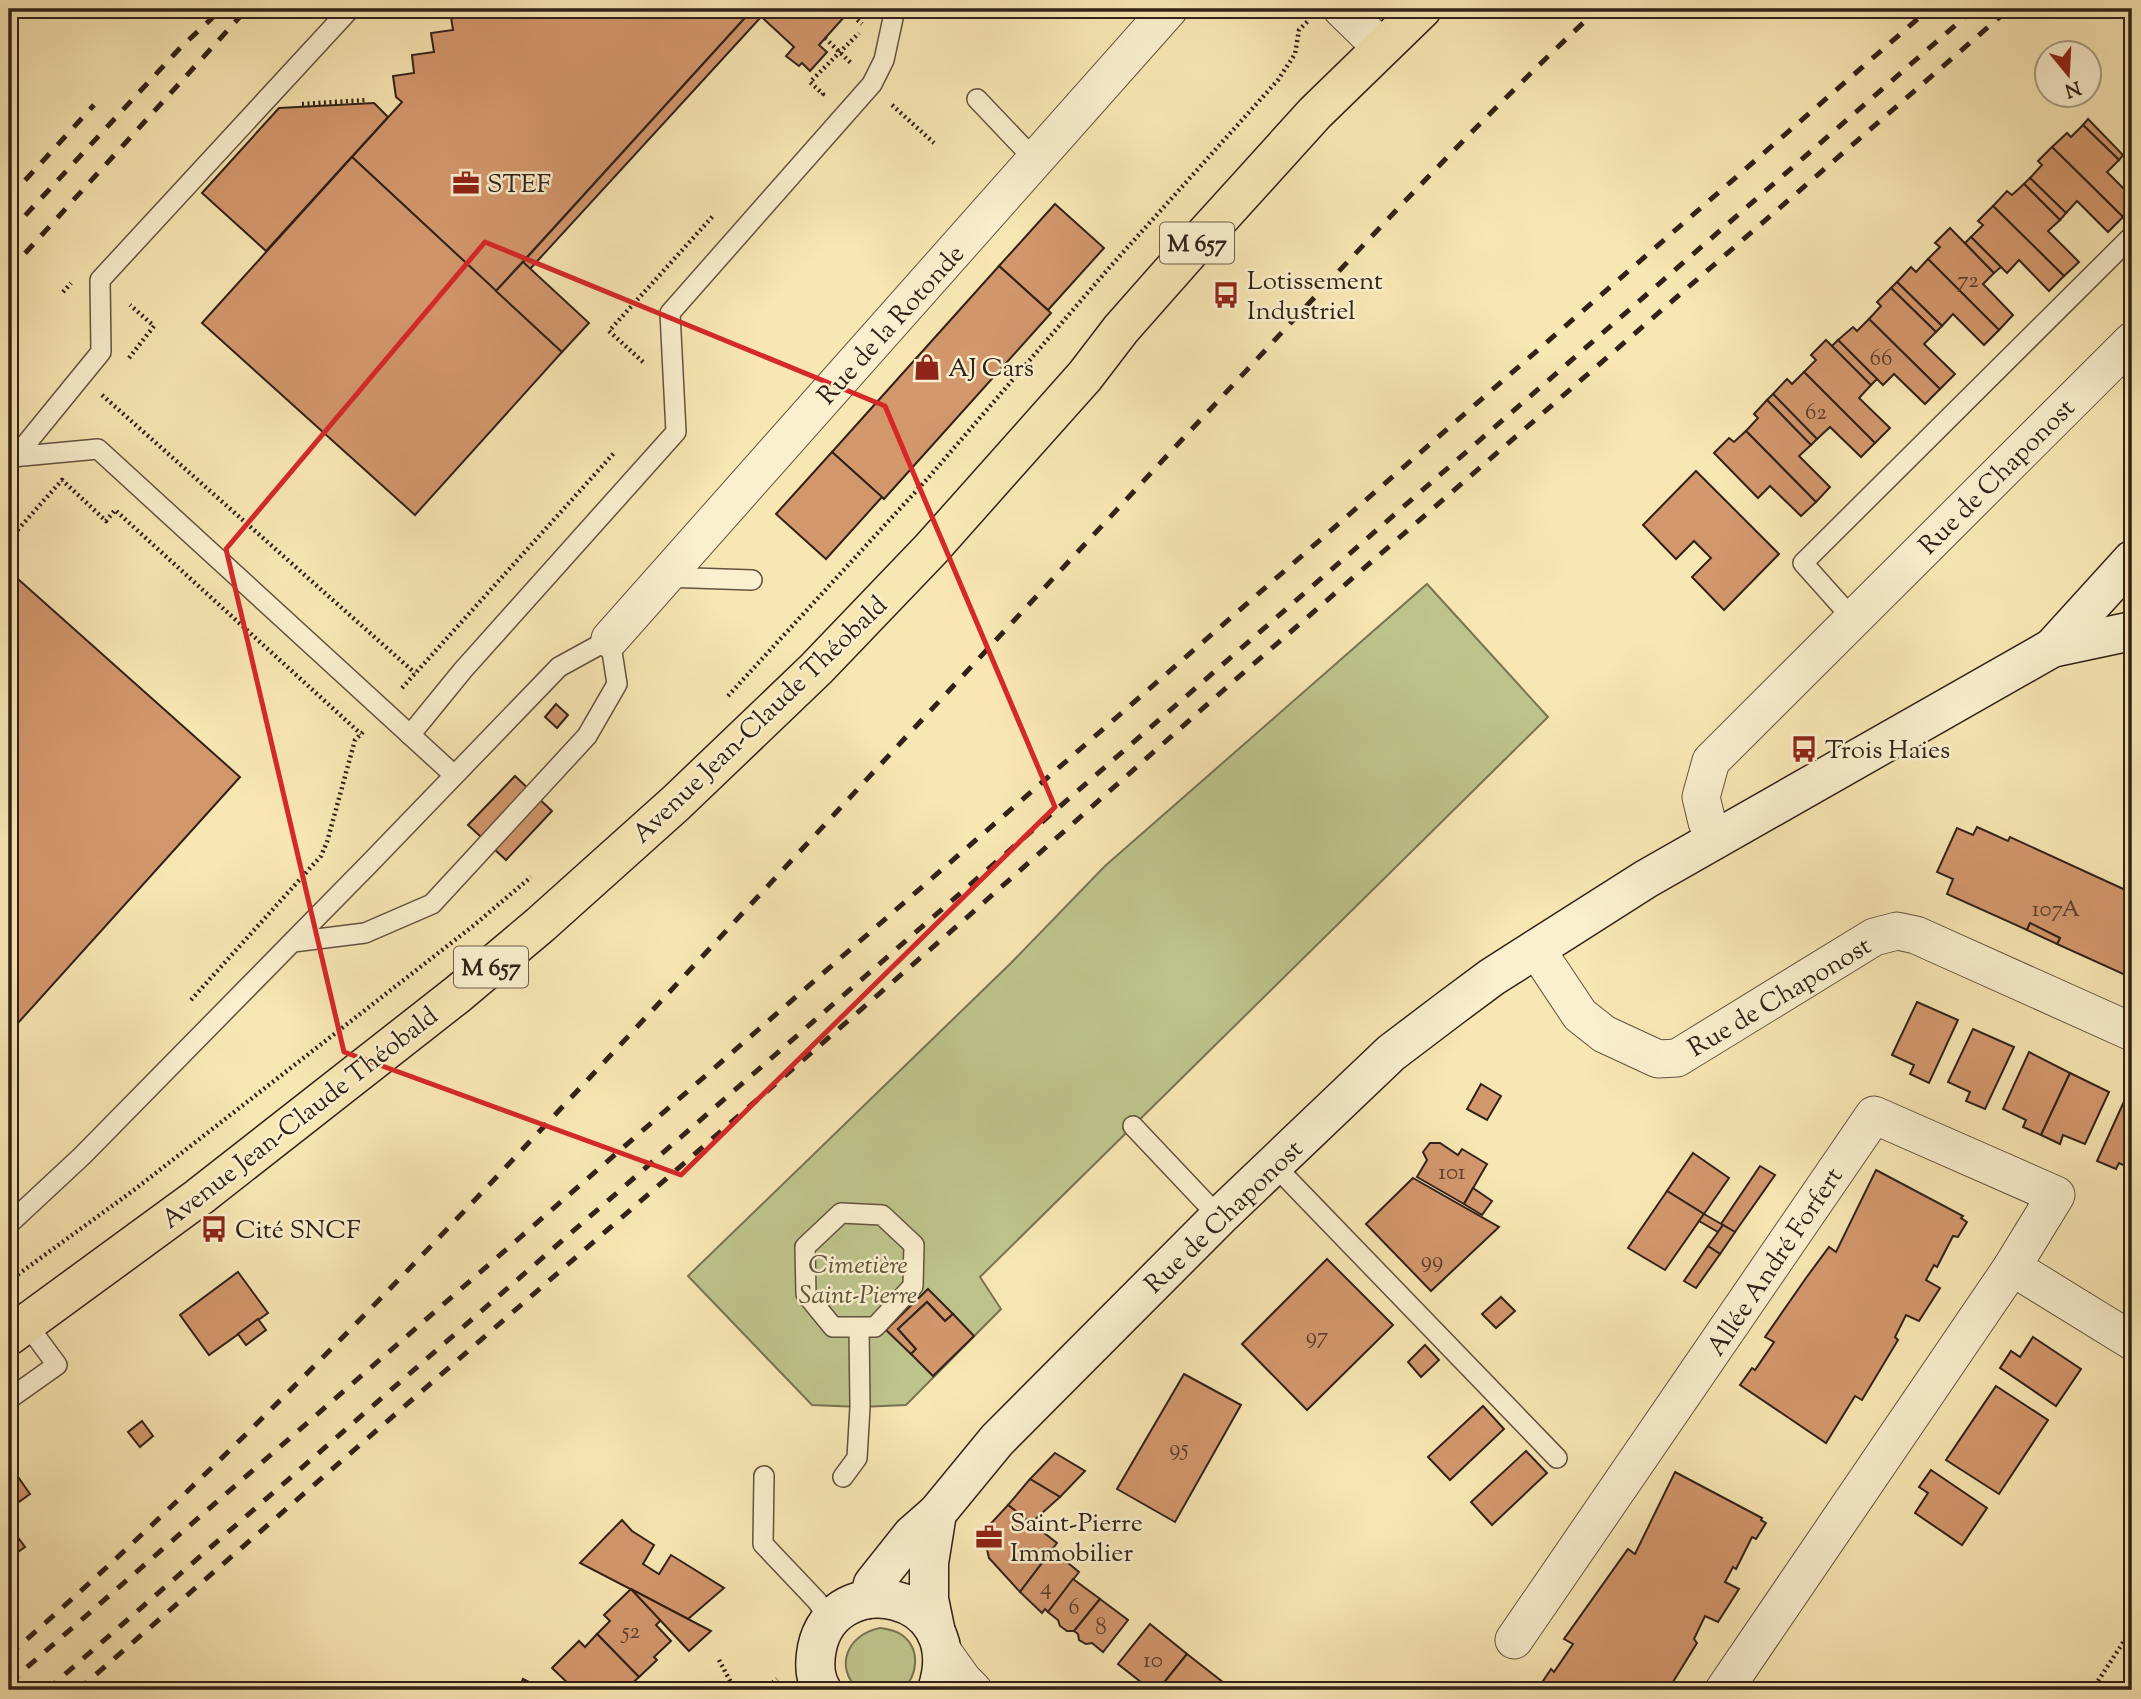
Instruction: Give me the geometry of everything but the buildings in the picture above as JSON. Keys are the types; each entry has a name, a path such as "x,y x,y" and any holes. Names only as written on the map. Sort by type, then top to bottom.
{"main road":[{"name":"Avenue Jean-Claude Théobald","path":"17,1329 199,1197 447,1003 540,925 677,803 816,669 931,549 1085,376 1121,329 1315,113 1422,9"},
{"name":"Rue de Chaponost","path":"2052,648 2132,560"},
{"name":"Rue de Chaponost","path":"869,1599 873,1584 912,1535 937,1513 997,1440 1219,1217 1391,1053 1492,978 1646,879 2052,648 2132,631"},
{"path":"937,1513 929,1563 929,1599 943,1672 937,1690"},
{"path":"789,1690 818,1675 819,1638 830,1620 848,1606 869,1599 889,1599 908,1605 924,1616 939,1642"}],"street":[{"name":"Rue de la Rotonde","path":"610,639 1169,9"},
{"path":"1328,12 1381,47"},
{"name":"Rue de Chaponost","path":"1715,840 1701,797 1711,761 2132,341"},
{"name":"Rue de Chaponost","path":"1536,949 1580,1014 1604,1034 1658,1059 1677,1058 1874,937 1897,931 1916,935 2132,1032"},
{"name":"Allée André Forfert","path":"1514,1640 1874,1115 2056,1195 2012,1267 1724,1690"},
{"path":"2012,1267 2132,1341"},
{"path":"939,1642 963,1680 973,1690"}],"lane":[{"path":"13,457 101,352 101,279 350,9"},
{"path":"410,735 463,670 676,432 670,313 872,84 884,60 895,9"},
{"path":"976,99 1035,160"},
{"path":"1853,619 1803,563 2132,236"},
{"path":"13,457 98,449 454,775"},
{"path":"664,577 752,580"},
{"path":"9,1224 82,1156 559,667 610,639 617,684 587,736 432,904 365,933 293,942"},
{"path":"1133,1126 1219,1217"},
{"path":"1274,1165 1557,1458"},
{"path":"841,1213 882,1215 914,1245 913,1286 875,1327 859,1327 833,1327 806,1294 805,1247 841,1213"},
{"path":"843,1477 857,1458 860,1407 859,1327"},
{"path":"9,1399 57,1365 17,1329"},
{"path":"764,1476 763,1544 817,1601 830,1620"}],"path":[{"path":"814,104 824,94 810,82 865,27 845,9"},
{"path":"726,699 929,477 1109,268 1278,80 1296,54 1299,30 1328,12"},
{"path":"673,388 609,331 721,208"},
{"path":"101,279 154,326 124,365"},
{"path":"108,384 101,394 415,673"},
{"path":"186,1006 321,856 355,740 618,449"},
{"path":"13,534 62,480 106,521 115,510 361,734"},
{"path":"9,1281 156,1173 474,926 537,872"},
{"path":"2092,1690 2132,1629"},
{"path":"719,1660 735,1690"}],"highlighted area":[{"path":"485,242 885,406 1055,807 681,1175 344,1052 226,549"}],"green space":[{"name":"Cimetière Saint-Pierre","path":"1427,584 1548,717 980,1277 1001,1309 906,1405 812,1405 688,1276 1011,963 1105,866"},
{"path":"880,1628 899,1633 908,1641 915,1655 914,1670 902,1690 859,1690 847,1671 846,1662 852,1644 869,1631"}],"railway":[{"path":"9,233 181,47 222,9"},
{"path":"9,271 247,9"},
{"path":"9,1655 252,1429 407,1271 1391,216 1493,111 1598,9"},
{"path":"9,1683 1929,9"},
{"path":"47,1690 1974,9"},
{"path":"78,1690 2009,9"},
{"path":"9,198 94,105"}],"place":[{"name":"STEF","path":"466,183"},
{"name":"Lotissement Industriel","path":"1226,295"},
{"name":"AJ Cars","path":"927,367"},
{"name":"Trois Haies","path":"1804,749"},
{"name":"Cité SNCF","path":"214,1229"},
{"name":"Saint-Pierre Immobilier","path":"989,1537"}]}
